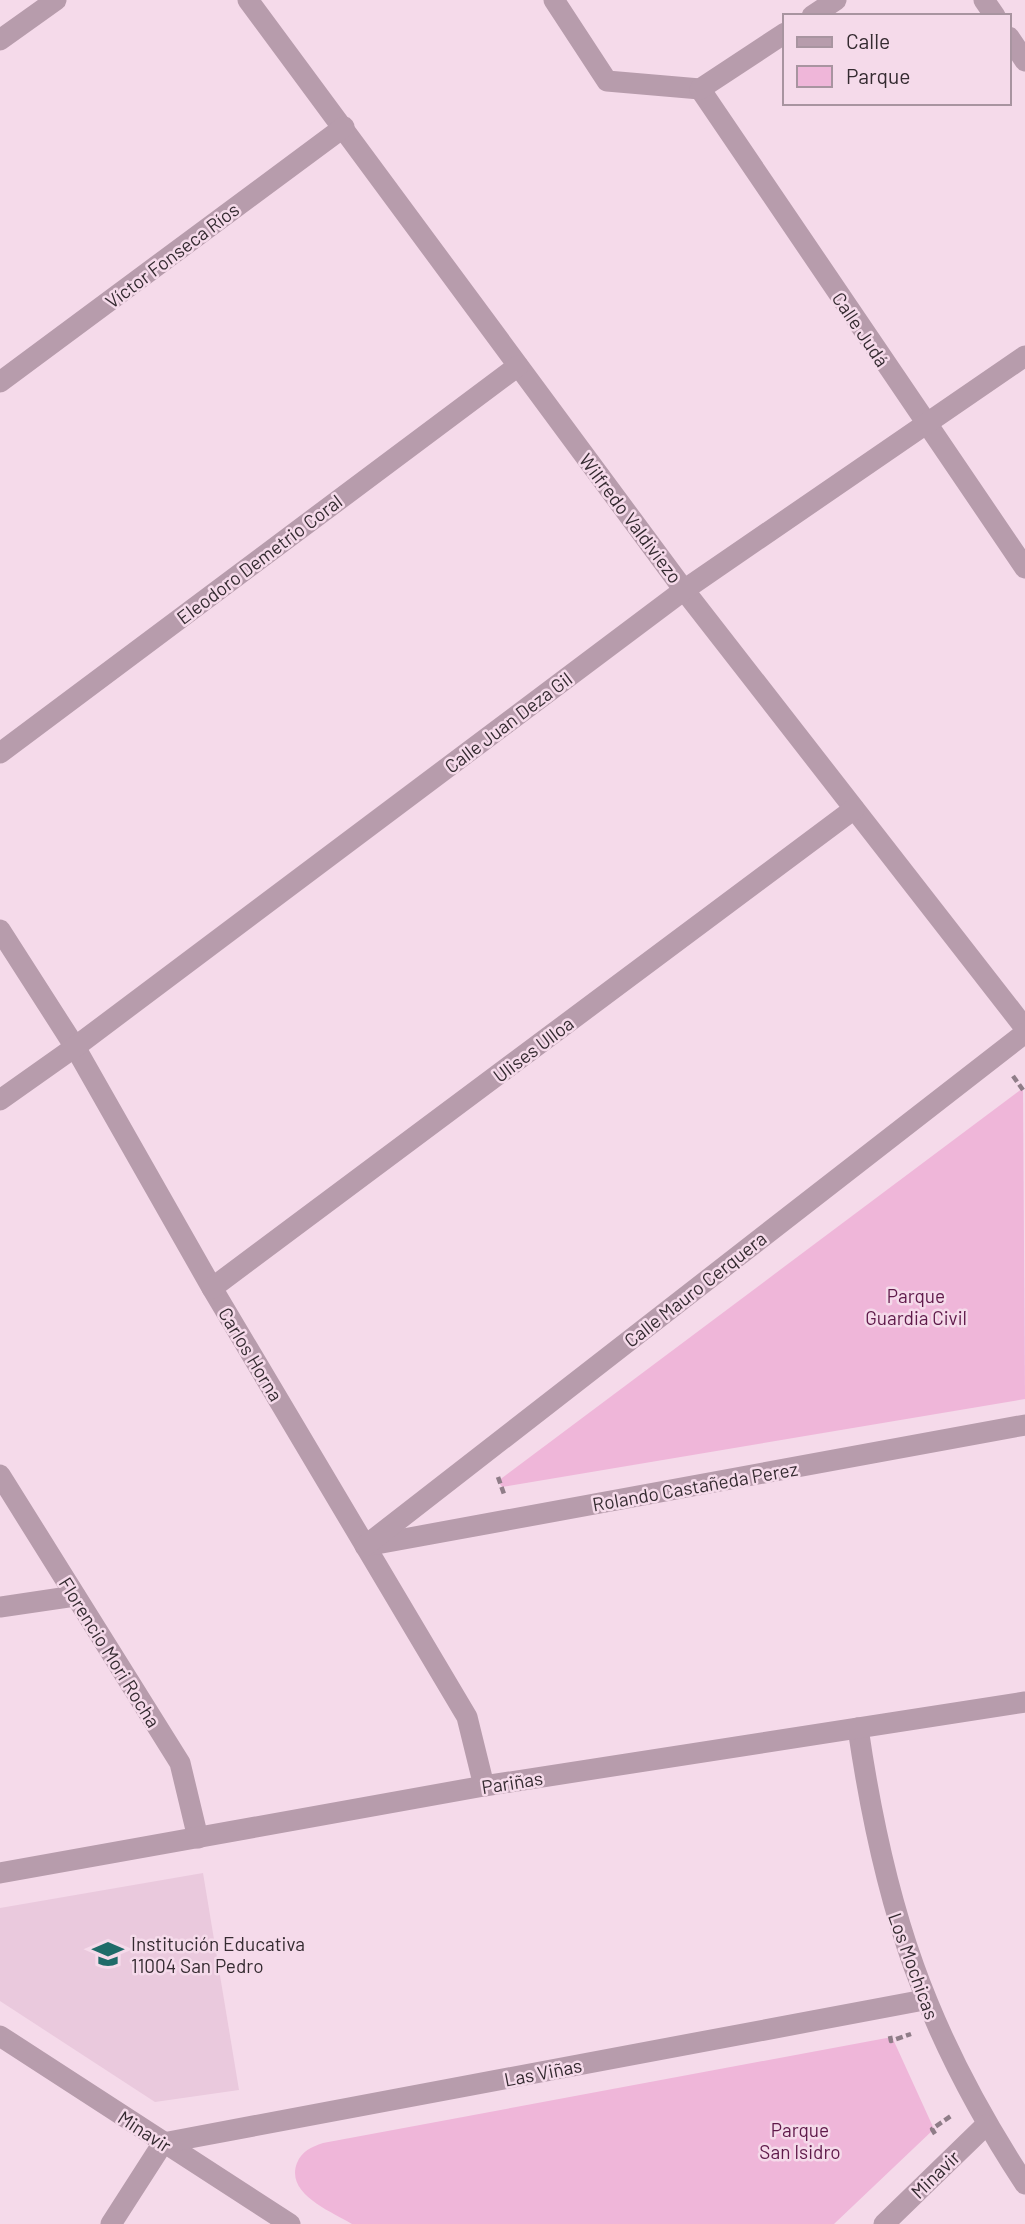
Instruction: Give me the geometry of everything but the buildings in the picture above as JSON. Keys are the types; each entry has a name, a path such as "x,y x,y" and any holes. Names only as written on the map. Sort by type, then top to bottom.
{"street":[{"path":"0,40 56,0"},
{"name":"Wilfredo Valdiviezo","path":"248,0 684,590 1025,1031"},
{"path":"554,0 607,81 700,89 783,34"},
{"path":"814,14 836,0"},
{"path":"1011,40 1025,61"},
{"name":"Calle Judá","path":"700,89 924,424 1025,568"},
{"name":"Víctor Fonseca Ríos","path":"0,382 344,127"},
{"name":"Calle Juan Deza Gil","path":"0,1100 75,1047 684,590 1025,356"},
{"name":"Eleodoro Demetrio Coral","path":"0,753 519,366"},
{"name":"Ulises Ulloa","path":"212,1289 854,809"},
{"name":"Carlos Horna","path":"0,930 75,1047 212,1289 467,1717 484,1786"},
{"name":"Calle Mauro Cerquera","path":"365,1546 1025,1031"},
{"name":"Rolando Castañeda Perez","path":"365,1546 1025,1426"},
{"name":"Florencio Mori Rocha","path":"0,1475 180,1763 198,1838"},
{"path":"0,1607 75,1596"},
{"name":"Pariñas","path":"0,1873 484,1786 1025,1702"},
{"name":"Los Mochicas","path":"858,1728 872,1820 894,1912 924,2000 986,2125 1025,2184"},
{"name":"Las Viñas","path":"163,2143 924,2000"},
{"name":"Minavir","path":"0,2036 290,2224"},
{"name":"Minavir","path":"884,2224 986,2125"},
{"path":"111,2224 163,2143"}],"path":[{"path":"480,1457 502,1482 508,1520"}],"shaded area":[{"name":"Institución Educativa 11004 San Pedro","path":"203,1873 239,2090 155,2102 0,2001 0,1908"}],"green space":[{"name":"Parque Guardia Civil","path":"1023,1088 1025,1399 502,1487 498,1481"},
{"name":"Parque San Isidro","path":"892,2037 934,2129 834,2224 352,2224 312,2200 298,2184 295,2174 301,2155 323,2143"}],"place":[{"name":"Institución Educativa 11004 San Pedro","path":"108,1954"}]}
